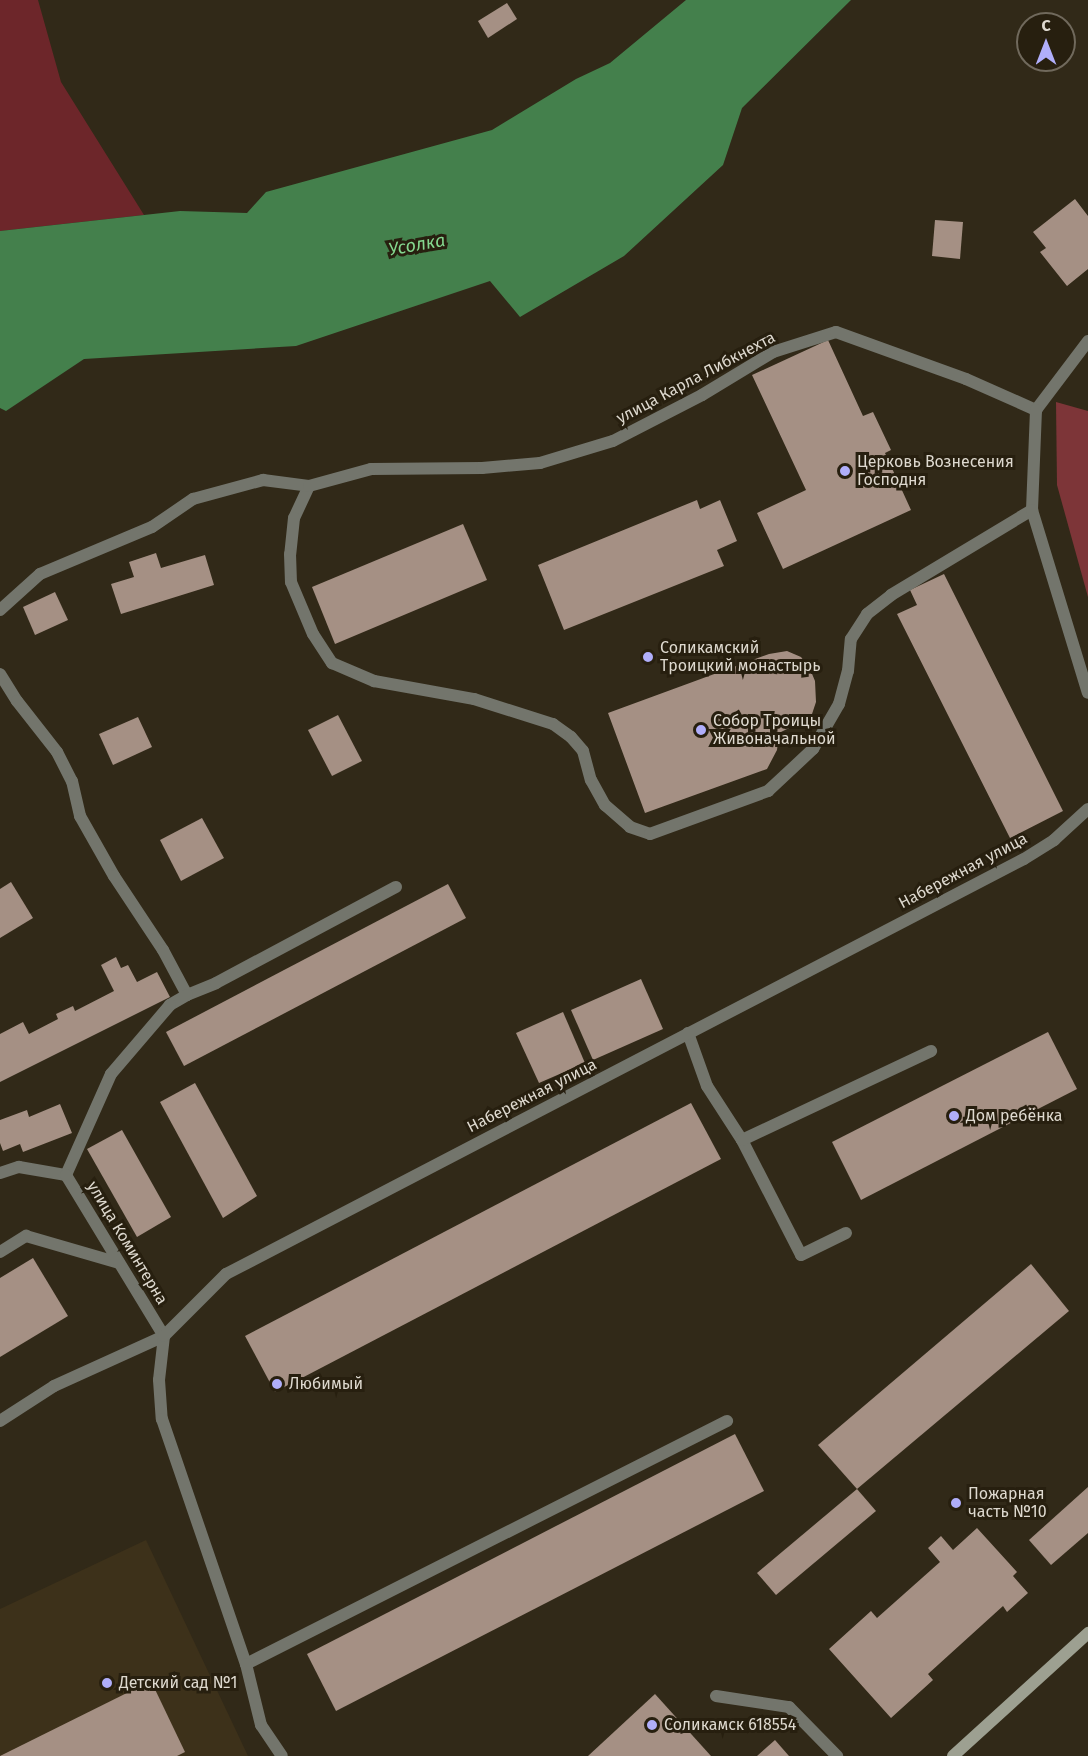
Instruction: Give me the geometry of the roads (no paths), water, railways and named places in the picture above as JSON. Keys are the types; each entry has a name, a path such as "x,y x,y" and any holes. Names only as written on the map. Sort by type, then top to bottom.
{"main road":[{"path":"953,1756 1088,1633"}],"street":[{"name":"улица Карла Либкнехта","path":"0,610 40,574 152,527 193,499 263,480 309,486 371,469 482,468 540,464 613,441 702,395 773,352 836,332 966,379 1036,410"},
{"path":"1088,341 1036,410 1032,510 1088,693"},
{"path":"309,486 294,518 290,554 291,582 313,634 332,663 374,681 474,699 553,724 571,737 583,751 591,780 605,805 630,827 650,834 768,791 813,749 840,704 848,670 851,639 867,614 891,595 1032,510"},
{"path":"0,674 16,701 57,752 72,781 80,816 114,876 163,950 187,995"},
{"name":"Набережная улица","path":"0,1421 54,1386 164,1336 226,1274 1024,859 1054,840 1088,809"},
{"name":"улица Коминтерна","path":"164,1336 66,1175 111,1074 170,1005 396,887"},
{"path":"688,1033 707,1086 742,1140 801,1255 846,1233"},
{"path":"742,1140 931,1051"},
{"path":"0,1173 18,1167 66,1175"},
{"path":"0,1252 26,1236 119,1263"},
{"path":"164,1336 159,1380 162,1419 246,1664 261,1725 282,1756"},
{"path":"246,1664 727,1421"},
{"path":"716,1696 789,1707 837,1756"}],"water":[{"name":"Усолка","path":"686,0 851,0 742,108 723,165 624,256 520,317 490,281 296,346 84,359 6,411 0,408 0,231 180,211 247,213 266,192 492,130 576,79 610,63"}],"place":[{"name":"Церковь Вознесения Господня","path":"845,471"},
{"name":"Соликамский Троицкий монастырь","path":"648,657"},
{"name":"Собор Троицы Живоначальной","path":"701,730"},
{"name":"Дом ребёнка","path":"954,1116"},
{"name":"Любимый","path":"277,1384"},
{"name":"Пожарная часть №10","path":"956,1503"},
{"name":"Детский сад №1","path":"107,1683"},
{"name":"Соликамск 618554","path":"652,1725"}]}
